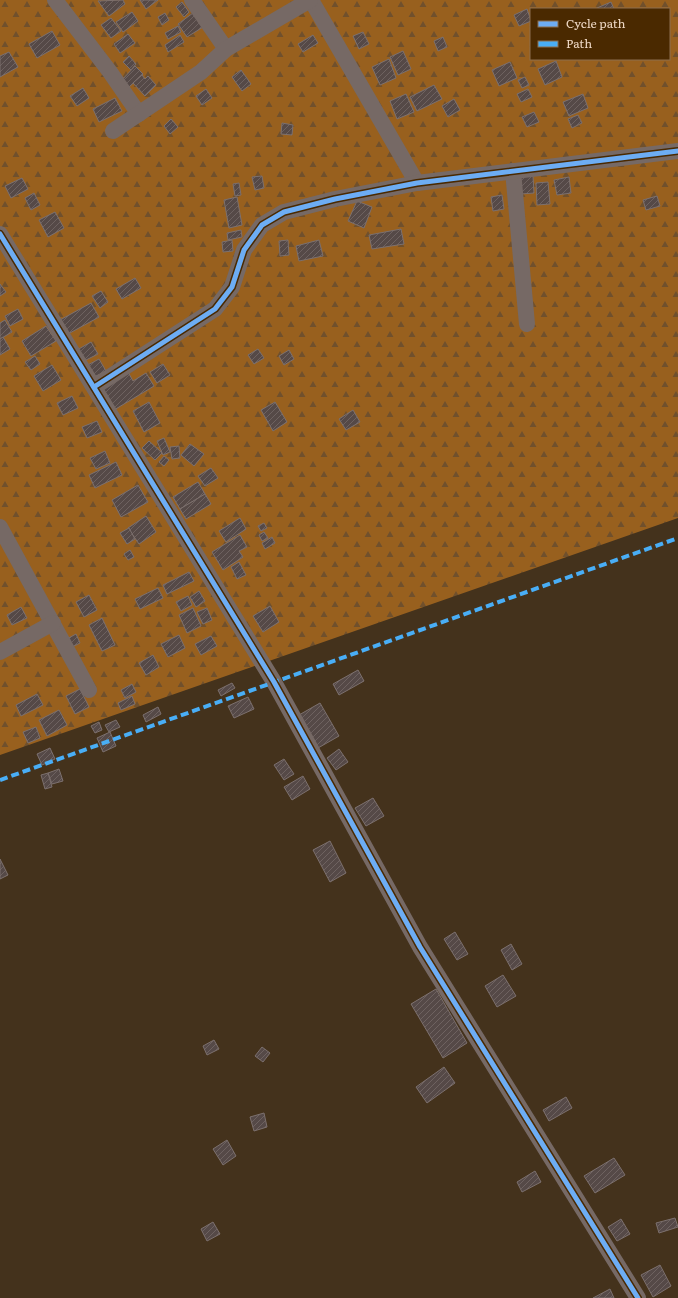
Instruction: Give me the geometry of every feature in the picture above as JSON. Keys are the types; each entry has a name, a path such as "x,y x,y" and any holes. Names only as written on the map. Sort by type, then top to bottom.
{"street":[{"path":"55,0 110,72 139,114"},
{"path":"192,0 226,49"},
{"path":"113,131 202,72 226,49 310,0 417,183"},
{"path":"94,387 215,309 232,287 244,250 262,225 284,212 335,199 417,183 678,151"},
{"path":"513,171 527,324"},
{"path":"0,234 274,682 420,947 638,1298"},
{"path":"0,527 89,690"},
{"path":"0,652 53,623"}],"green space":[{"path":"0,0 678,0 678,518 0,755"}],"building":[{"path":"123,0 125,4 109,16 98,1"},
{"path":"140,0 158,0 146,9"},
{"path":"182,2 189,12 184,17 176,7"},
{"path":"611,2 614,8 597,8"},
{"path":"527,9 530,21 519,26 514,15"},
{"path":"132,12 138,21 123,32 116,22"},
{"path":"165,13 169,20 162,25 158,17"},
{"path":"193,13 203,27 187,37 178,24"},
{"path":"111,18 121,31 111,38 101,25"},
{"path":"178,26 181,32 168,39 165,33"},
{"path":"52,31 60,45 37,58 29,44"},
{"path":"363,32 369,44 359,49 353,36"},
{"path":"128,34 135,43 120,53 114,44"},
{"path":"180,35 184,42 168,52 165,45"},
{"path":"313,35 318,43 303,52 298,44"},
{"path":"443,37 447,47 438,51 434,41"},
{"path":"403,51 411,69 398,75 390,57"},
{"path":"9,52 18,67 0,77 0,56"},
{"path":"129,56 136,64 131,70 123,62"},
{"path":"389,59 396,78 380,85 372,67"},
{"path":"556,61 562,77 545,85 538,69"},
{"path":"510,62 517,78 499,86 492,70"},
{"path":"135,66 143,74 128,88 121,81"},
{"path":"241,70 251,84 242,91 232,77"},
{"path":"142,75 145,79 148,76 156,85 145,96 133,83"},
{"path":"525,77 529,85 522,88 518,80"},
{"path":"434,85 442,99 417,111 410,97"},
{"path":"83,88 89,98 77,106 70,96"},
{"path":"206,89 212,98 202,105 196,96"},
{"path":"528,89 532,97 521,102 517,94"},
{"path":"406,94 414,112 397,119 390,101"},
{"path":"583,94 588,108 569,116 563,102"},
{"path":"115,98 122,111 99,122 93,109"},
{"path":"454,99 460,110 448,117 442,106"},
{"path":"534,112 539,122 527,127 522,117"},
{"path":"578,115 582,123 572,128 568,119"},
{"path":"171,119 178,127 170,134 164,126"},
{"path":"282,123 293,125 292,135 281,134"},
{"path":"262,176 264,188 255,190 252,177"},
{"path":"533,176 534,193 521,194 520,177"},
{"path":"569,177 571,193 557,195 554,180"},
{"path":"22,178 28,189 11,198 5,186"},
{"path":"548,182 550,204 537,205 536,183"},
{"path":"239,183 241,195 235,196 233,184"},
{"path":"34,193 40,205 31,210 25,198"},
{"path":"502,195 504,209 493,211 491,197"},
{"path":"657,196 660,206 646,210 643,200"},
{"path":"237,197 242,225 229,228 224,200"},
{"path":"357,201 372,207 364,228 348,221"},
{"path":"55,212 64,228 48,237 39,220"},
{"path":"401,229 404,244 372,249 369,235"},
{"path":"241,230 242,237 228,240 227,233"},
{"path":"232,240 233,251 223,252 222,242"},
{"path":"288,240 289,255 280,256 279,241"},
{"path":"319,240 323,256 299,261 296,246"},
{"path":"135,278 141,288 122,299 116,289"},
{"path":"0,284 6,292 0,296"},
{"path":"101,291 108,302 100,308 92,296"},
{"path":"91,303 99,317 68,334 60,320"},
{"path":"18,309 23,319 10,326 5,316"},
{"path":"5,320 12,332 0,339 0,323"},
{"path":"46,326 56,341 31,356 22,341"},
{"path":"3,337 10,349 0,355 0,339"},
{"path":"91,342 98,354 84,361 77,350"},
{"path":"258,349 264,358 254,364 248,355"},
{"path":"289,350 294,359 284,365 279,356"},
{"path":"35,356 40,364 31,370 25,362"},
{"path":"99,359 106,371 92,378 86,366"},
{"path":"163,364 170,375 157,383 150,372"},
{"path":"52,365 61,380 43,391 34,376"},
{"path":"128,372 133,381 146,373 154,386 114,410 102,388"},
{"path":"72,396 78,408 63,415 57,403"},
{"path":"149,402 160,423 144,432 133,411"},
{"path":"275,402 287,422 273,431 261,410"},
{"path":"353,410 360,422 346,430 339,419"},
{"path":"97,421 102,432 87,438 82,427"},
{"path":"164,438 170,452 163,455 157,441"},
{"path":"149,441 162,453 155,460 142,448"},
{"path":"190,444 204,454 194,466 181,455"},
{"path":"179,446 180,458 172,459 170,447"},
{"path":"105,451 110,463 96,469 90,458"},
{"path":"164,456 169,460 164,466 159,462"},
{"path":"116,462 122,475 95,488 89,475"},
{"path":"211,468 218,478 205,486 198,476"},
{"path":"198,482 205,494 180,509 173,497"},
{"path":"138,485 148,502 121,517 112,500"},
{"path":"205,494 211,504 186,519 180,509"},
{"path":"146,516 156,532 139,544 128,528"},
{"path":"240,518 246,529 226,542 219,531"},
{"path":"264,523 267,528 261,531 258,526"},
{"path":"129,528 135,539 127,544 120,533"},
{"path":"264,532 268,538 262,541 259,535"},
{"path":"240,535 247,547 239,551 243,557 223,570 212,552"},
{"path":"272,537 275,543 265,549 262,543"},
{"path":"130,550 134,557 128,560 124,554"},
{"path":"239,562 246,575 237,579 231,567"},
{"path":"189,572 194,581 167,594 163,585"},
{"path":"158,588 163,598 140,609 135,599"},
{"path":"199,591 205,601 196,607 190,597"},
{"path":"89,595 97,610 84,617 76,602"},
{"path":"188,596 192,605 181,611 176,602"},
{"path":"270,606 279,622 263,632 253,616"},
{"path":"21,607 27,618 12,625 7,615"},
{"path":"193,608 201,626 187,633 179,615"},
{"path":"207,608 212,620 203,624 197,612"},
{"path":"102,618 115,645 102,651 89,625"},
{"path":"76,634 80,643 70,648 65,640"},
{"path":"179,635 185,648 168,657 161,644"},
{"path":"211,636 217,646 201,655 195,644"},
{"path":"153,655 159,667 146,675 139,663"},
{"path":"358,670 364,681 339,695 333,684"},
{"path":"232,683 235,688 221,696 218,690"},
{"path":"132,684 136,692 125,698 121,690"},
{"path":"80,689 89,707 75,714 66,696"},
{"path":"37,694 43,705 21,716 16,705"},
{"path":"132,696 135,704 121,710 118,703"},
{"path":"248,697 254,709 234,718 228,706"},
{"path":"320,703 339,736 318,748 299,715"},
{"path":"158,707 161,714 146,722 143,715"},
{"path":"59,710 67,725 47,736 39,720"},
{"path":"116,720 120,727 109,732 105,725"},
{"path":"99,722 102,730 95,733 91,726"},
{"path":"36,727 40,738 28,743 23,732"},
{"path":"110,732 116,746 103,752 97,738"},
{"path":"50,748 55,759 42,765 37,754"},
{"path":"339,749 348,762 336,770 327,758"},
{"path":"284,759 294,774 284,780 274,765"},
{"path":"59,769 63,781 52,784 48,773"},
{"path":"48,773 52,787 45,789 41,775"},
{"path":"303,776 310,789 292,800 284,787"},
{"path":"373,798 384,816 366,826 355,808"},
{"path":"330,841 346,873 330,882 313,850"},
{"path":"0,859 8,875 0,879"},
{"path":"455,932 468,954 457,960 444,939"},
{"path":"511,944 522,964 512,970 501,950"},
{"path":"503,975 516,996 497,1007 485,986"},
{"path":"436,989 467,1043 443,1058 411,1004"},
{"path":"214,1040 219,1049 207,1055 203,1046"},
{"path":"262,1047 270,1053 263,1062 255,1056"},
{"path":"444,1067 455,1083 427,1103 416,1087"},
{"path":"566,1097 572,1108 549,1121 543,1110"},
{"path":"264,1113 267,1127 254,1131 250,1117"},
{"path":"227,1140 236,1156 223,1165 213,1149"},
{"path":"614,1158 625,1175 595,1193 584,1176"},
{"path":"535,1171 541,1182 522,1192 517,1182"},
{"path":"675,1218 678,1227 659,1233 656,1223"},
{"path":"621,1219 630,1234 617,1241 608,1227"},
{"path":"213,1222 220,1234 207,1241 201,1229"},
{"path":"660,1265 671,1286 653,1297 641,1275"},
{"path":"610,1289 614,1298 593,1298"}],"marked path":[{"path":"0,780 678,538"}],"cycle path":[{"path":"94,387 215,309 232,287 244,250 262,225 284,212 335,199 417,183 678,151"},
{"path":"0,234 274,682 420,947 638,1298"}]}
